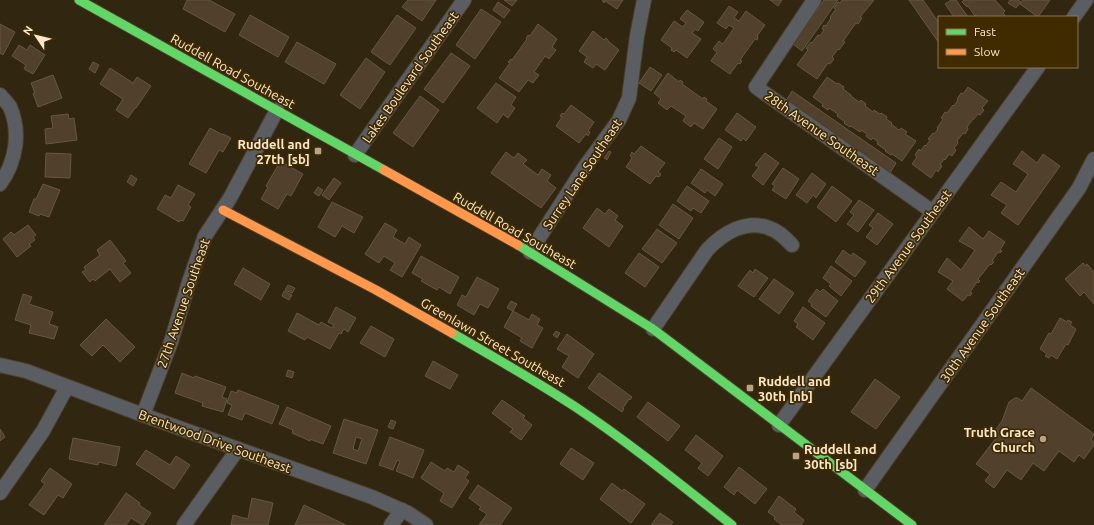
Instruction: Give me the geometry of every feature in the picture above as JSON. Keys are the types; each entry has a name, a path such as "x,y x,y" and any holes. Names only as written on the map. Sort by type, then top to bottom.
{"main road":[{"name":"Ruddell Road Southeast","path":"79,0 530,252 653,329 912,525"},
{"name":"Greenlawn Street Southeast","path":"222,210 376,290 517,370 577,408 620,438 732,525"}],"street":[{"name":"Lakes Boulevard Southeast","path":"355,155 464,0"},
{"name":"Surrey Lane Southeast","path":"530,252 584,168 619,120 629,98 637,36 644,0"},
{"name":"28th Avenue Southeast","path":"814,0 756,87 933,212"},
{"path":"1075,16 1086,0"},
{"name":"29th Avenue Southeast","path":"779,425 1037,68"},
{"path":"0,95 9,106 15,127 15,152 7,174 0,184"},
{"name":"27th Avenue Southeast","path":"143,416 171,342 205,236 230,198 277,110"},
{"name":"30th Avenue Southeast","path":"865,490 1079,188 1094,159"},
{"path":"653,329 707,250 716,240 728,232 742,227 754,226 769,228 779,233 792,245"},
{"name":"Brentwood Drive Southeast","path":"0,365 26,372 143,416 372,496 402,510 426,525"},
{"path":"0,493 43,431 67,387"},
{"path":"184,525 238,449"},
{"path":"391,525 402,510"}],"building":[{"path":"187,0 209,0 235,14 225,32 183,9"},
{"path":"408,0 436,0 422,21 402,7"},
{"path":"504,0 517,0 512,6"},
{"path":"602,0 623,0 617,9 605,1 604,3"},
{"path":"770,0 782,0 778,6"},
{"path":"824,0 838,0 802,51 793,44"},
{"path":"842,0 874,0 860,17 862,18 858,24 856,23 843,41 845,42 832,57 834,59 830,64 828,63 817,79 797,65 808,50 806,48 818,35 820,36 824,30 822,29 824,25 826,26 836,9 834,8 838,2 840,3"},
{"path":"909,0 923,0 938,22 938,42"},
{"path":"951,0 956,0 967,16 953,16 945,4"},
{"path":"964,0 995,0 1005,11 1003,13 1005,16 975,16 968,6 967,7 962,2"},
{"path":"1010,0 1018,0 1021,2 1016,8 1008,3"},
{"path":"1023,0 1050,0 1039,16 1020,4"},
{"path":"498,2 510,10 504,18 493,10"},
{"path":"729,6 738,12 734,18 739,21 746,11 765,25 757,36 757,40 755,39 740,60 742,61 740,64 738,63 730,74 711,61 717,52 713,49 719,41 723,44 734,28 729,25 726,29 717,23"},
{"path":"481,9 501,22 475,59 456,45"},
{"path":"687,10 704,22 698,31 695,29 692,33 701,39 687,58 676,50 674,52 671,50 672,48 661,40 674,21 683,27 686,23 680,19"},
{"path":"250,15 289,37 278,57 239,35"},
{"path":"397,15 416,28 390,65 371,52"},
{"path":"0,24 15,32 3,55 0,53"},
{"path":"538,24 557,39 552,47 556,50 549,59 545,56 534,72 539,75 533,83 528,80 519,92 499,78 510,63 508,62 511,59 512,60 527,39 528,35 530,36"},
{"path":"593,31 604,40 606,38 619,50 605,70 596,64 593,68 584,62 587,57 579,51"},
{"path":"297,42 336,64 324,84 285,62"},
{"path":"19,45 27,50 30,45 45,55 33,74 24,69 26,65 12,56"},
{"path":"451,53 470,66 443,103 424,89"},
{"path":"366,58 385,72 360,109 340,95"},
{"path":"93,62 99,65 95,73 89,69"},
{"path":"650,67 662,75 651,91 639,83"},
{"path":"110,68 133,83 137,77 151,86 128,118 116,110 123,99 100,84"},
{"path":"668,73 679,82 680,80 683,82 682,84 703,99 704,97 707,99 706,101 717,109 703,129 694,123 691,127 683,121 686,116 671,106 667,110 658,103 661,99 654,93"},
{"path":"53,75 62,98 38,107 31,83"},
{"path":"827,77 844,87 843,89 851,96 859,102 861,100 866,104 865,106 873,112 874,110 887,117 886,119 892,123 891,124 899,130 901,128 907,132 905,134 916,141 902,161 885,151 886,150 877,144 878,142 873,138 871,140 866,136 867,134 861,130 860,132 844,123 845,122 837,116 838,114 829,108 828,110 822,106 823,104 813,97"},
{"path":"496,83 516,97 511,105 515,108 508,118 503,114 497,123 477,108"},
{"path":"968,87 988,101 982,108 984,110 980,115 978,114 973,119 967,127 968,129 965,134 963,133 957,141 958,143 954,148 956,150 952,156 949,154 945,160 944,159 938,172 936,170 931,178 912,164 917,157 915,155 919,149 920,151 925,145 926,146 930,140 928,139 938,129 937,128 943,119 941,118 945,112 947,113 953,105 954,106 961,93 963,94"},
{"path":"792,91 896,163 890,173 786,101"},
{"path":"420,96 439,110 413,147 393,133"},
{"path":"571,105 594,122 588,131 590,132 588,136 586,134 579,143 556,126 562,117 560,116 562,113 564,114"},
{"path":"737,113 756,127 746,141 743,138 741,141 725,130"},
{"path":"68,114 69,119 74,118 77,140 46,144 45,129 53,128 51,116"},
{"path":"210,128 231,138 223,152 219,150 206,173 189,164"},
{"path":"719,138 732,147 718,169 704,159"},
{"path":"641,146 665,163 658,172 661,174 659,177 656,176 650,184 626,167 632,158 630,156 632,152 634,154"},
{"path":"609,151 611,152 607,160 604,158"},
{"path":"1022,151 1037,163 1043,154 1060,166 1018,225 1001,213 1007,205 991,195 1001,182 1016,192 1028,174 1013,164"},
{"path":"506,152 514,158 518,153 527,160 523,164 538,175 542,169 551,175 547,181 556,188 541,208 491,173"},
{"path":"46,153 71,154 70,178 45,177"},
{"path":"765,153 779,163 763,185 752,176 759,167 755,165"},
{"path":"280,162 303,174 291,196 287,194 278,209 261,199 268,187 266,186"},
{"path":"783,168 799,179 786,199 772,190 775,186 772,184"},
{"path":"701,169 723,184 715,196 707,190 705,193 691,183"},
{"path":"812,173 826,184 816,198 813,195 807,203 796,195"},
{"path":"131,175 137,179 133,186 127,182"},
{"path":"334,178 341,183 329,200 322,195"},
{"path":"43,184 60,190 49,217 40,214 39,216 29,212 34,199 36,199"},
{"path":"178,185 195,194 188,205 191,207 183,221 180,220 179,222 157,209 165,195 171,198"},
{"path":"687,186 709,201 701,213 693,208 691,211 677,201"},
{"path":"832,186 852,201 836,222 817,207"},
{"path":"318,187 323,190 319,196 314,193"},
{"path":"859,200 874,210 858,232 847,224 854,215 850,212"},
{"path":"332,202 363,217 354,233 342,226 335,237 318,227"},
{"path":"673,204 693,218 679,239 659,225"},
{"path":"597,208 605,214 609,209 618,216 615,220 623,226 609,247 583,228"},
{"path":"878,213 893,224 877,245 866,237 873,228 869,225"},
{"path":"385,223 397,230 393,237 405,244 409,237 421,245 402,277 390,270 395,263 384,256 379,263 365,254"},
{"path":"28,225 36,235 33,237 35,240 29,244 31,246 17,257 3,239 11,232 14,235"},
{"path":"969,227 983,239 989,231 1005,242 1000,250 1002,251 1000,253 998,252 992,261 994,262 991,265 990,264 978,279 980,281 978,283 977,282 970,292 972,293 970,296 968,295 963,301 947,289 953,281 938,272 947,258 961,270 975,250 959,241"},
{"path":"657,229 677,243 662,263 642,249"},
{"path":"110,240 126,261 123,263 131,273 120,282 110,269 95,281 93,279 90,282 82,272 86,270 84,267 100,255 97,250"},
{"path":"843,250 851,256 853,253 866,262 855,277 835,262"},
{"path":"639,253 659,267 645,287 625,273"},
{"path":"421,256 459,277 450,294 439,287 437,290 421,281 423,279 412,273"},
{"path":"1083,263 1086,266 1087,264 1094,272 1094,304 1084,292 1080,296 1065,279"},
{"path":"831,266 852,281 841,296 829,286 831,284 823,278"},
{"path":"243,268 270,284 261,300 234,284"},
{"path":"755,269 768,278 754,297 738,286 750,270 753,273"},
{"path":"477,277 499,289 488,308 480,304 474,315 457,305 462,295 466,297"},
{"path":"774,279 794,293 779,314 759,299"},
{"path":"288,285 295,288 292,293 285,290"},
{"path":"817,289 820,292 823,289 838,301 826,317 811,306 812,304 808,301"},
{"path":"284,291 292,295 289,300 282,296"},
{"path":"23,294 32,297 29,304 53,312 49,324 58,327 54,339 29,333 31,325 15,320"},
{"path":"511,301 517,304 513,311 507,308"},
{"path":"336,307 356,318 348,332 344,329 341,334 339,333 330,349 307,337 305,340 288,331 297,313 319,325 321,322 332,328 334,325 328,322"},
{"path":"803,307 825,323 813,340 796,327 798,324 794,321"},
{"path":"513,311 529,320 532,314 540,319 537,325 543,328 532,348 520,341 522,338 504,327"},
{"path":"1060,318 1067,322 1068,320 1072,322 1070,325 1076,329 1068,345 1066,344 1057,359 1051,355 1049,358 1045,356 1047,354 1040,349"},
{"path":"106,319 135,347 120,362 103,345 92,356 80,345"},
{"path":"371,326 394,339 385,357 360,343"},
{"path":"556,331 560,333 557,338 553,335"},
{"path":"567,334 594,354 578,378 562,367 569,356 557,349"},
{"path":"433,361 458,375 450,389 425,376"},
{"path":"288,370 294,372 292,378 286,376"},
{"path":"182,373 226,387 222,397 227,399 223,412 202,406 203,403 175,393"},
{"path":"599,373 632,397 623,408 624,409 622,412 588,388"},
{"path":"875,379 900,397 876,429 851,412"},
{"name":"Truth Grace Church","path":"1031,388 1094,434 1091,440 1094,442 1094,445 1084,459 1079,455 1074,462 1059,451 1044,471 1033,463 1021,480 1007,470 994,488 985,481 990,474 976,464 996,438 994,436 998,430 996,429 1002,421 1009,402 1015,398 1022,401"},
{"path":"238,390 279,406 272,424 245,413 242,420 228,415 232,405 227,403 231,391 237,393"},
{"path":"502,400 525,416 523,418 532,425 521,440 510,432 513,429 492,413"},
{"path":"648,402 680,426 668,441 637,417"},
{"path":"287,407 331,426 323,444 310,439 310,441 292,433 293,430 279,424"},
{"path":"344,419 378,430 366,464 333,453","holes":["356,437 362,439 358,451 353,449"]},
{"path":"391,420 396,422 393,429 388,427"},
{"path":"0,429 5,437 0,441"},
{"path":"696,435 723,456 708,476 698,468 702,463 685,450"},
{"path":"390,437 424,450 413,478 396,471 400,461 397,460 393,470 379,465"},
{"path":"73,438 120,447 116,466 99,462 98,465 69,459"},
{"path":"571,448 594,463 583,480 560,464"},
{"path":"146,450 170,465 176,456 190,465 174,489 136,464"},
{"path":"431,462 445,471 447,468 454,472 458,465 469,472 465,478 469,481 452,508 440,501 444,493 421,478"},
{"path":"739,467 767,489 755,504 737,490 734,495 724,487"},
{"path":"50,468 72,484 63,498 58,495 44,515 29,505 45,484 41,481"},
{"path":"612,483 622,491 624,489 645,504 631,523 600,499"},
{"path":"478,485 512,508 500,525 479,525 487,514 479,509 481,507 469,498"},
{"path":"126,493 140,503 139,505 151,513 143,525 131,518 126,525 104,525"},
{"path":"779,496 796,509 794,512 804,520 801,525 782,525 768,512"},
{"path":"252,498 273,503 268,525 231,525 233,515 248,519"},
{"path":"304,505 346,525 295,525"},
{"path":"660,513 673,522 671,525 651,525"}],"traffic: fast":[{"path":"79,0 384,170"},
{"path":"518,245 653,329 912,525"},
{"path":"452,333 562,398 656,465 732,525"}],"traffic: slow":[{"path":"384,170 518,245"},
{"path":"223,210 376,290 452,333"}],"place":[{"name":"Ruddell and 27th [sb]","path":"318,151"},
{"name":"Ruddell and 30th [nb]","path":"750,388"},
{"name":"Truth Grace Church","path":"1043,439"},
{"name":"Ruddell and 30th [sb]","path":"796,456"}]}
